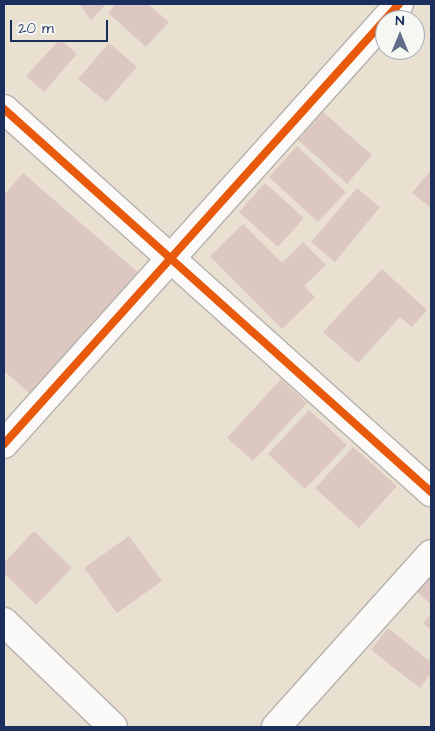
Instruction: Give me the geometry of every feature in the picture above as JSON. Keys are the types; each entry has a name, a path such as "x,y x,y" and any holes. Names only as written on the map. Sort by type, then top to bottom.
{"street":[{"path":"4,444 399,4"},
{"path":"4,108 431,492"},
{"path":"276,727 431,554"},
{"path":"4,622 113,727"}],"building":[{"path":"79,4 106,4 91,20"},
{"path":"116,4 148,4 169,22 146,47 108,13"},
{"path":"60,39 77,54 44,92 26,76"},
{"path":"109,43 137,67 106,102 78,79"},
{"path":"323,112 372,155 347,184 298,140"},
{"path":"297,146 346,192 318,222 269,177"},
{"path":"431,170 431,208 412,193"},
{"path":"23,173 141,275 35,398 4,371 4,195"},
{"path":"265,183 304,218 278,247 239,212"},
{"path":"357,188 380,207 335,262 311,242"},
{"path":"243,224 282,263 303,242 326,265 304,286 315,297 282,329 210,256"},
{"path":"382,269 427,310 412,327 400,317 358,363 323,332"},
{"path":"281,379 307,403 253,461 227,438"},
{"path":"309,410 347,445 305,489 268,454"},
{"path":"353,447 397,486 359,528 315,488"},
{"path":"34,531 72,568 36,605 4,573 4,563"},
{"path":"129,536 162,581 117,613 84,568"},
{"path":"431,572 431,604 415,590"},
{"path":"431,614 431,630 423,623"},
{"path":"388,628 431,662 431,673 420,688 371,650"}],"cycle path":[{"path":"4,444 399,4"},
{"path":"4,109 431,492"}]}
